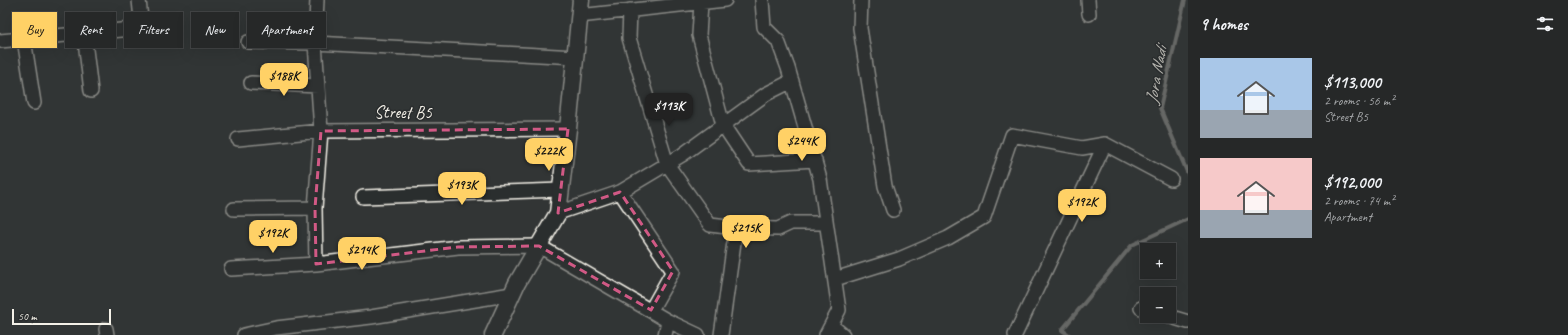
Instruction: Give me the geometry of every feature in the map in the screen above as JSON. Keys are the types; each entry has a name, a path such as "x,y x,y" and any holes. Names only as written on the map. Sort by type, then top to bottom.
{"street":[{"path":"116,30 132,29 139,26 141,19 139,0"},
{"path":"316,12 317,0"},
{"path":"493,335 512,294 558,213 581,0"},
{"path":"580,16 725,0"},
{"path":"762,0 764,27 778,41 792,81 820,179 839,310 828,330 843,335"},
{"path":"861,0 860,28 885,186 893,210"},
{"path":"1088,0 1089,14"},
{"path":"701,3 699,35 723,125 749,164 815,160"},
{"path":"630,10 629,38 668,164 710,224 736,228 778,229 791,223 826,223"},
{"path":"0,41 12,40"},
{"path":"326,44 576,57"},
{"path":"25,48 34,103"},
{"path":"86,48 91,91"},
{"path":"315,48 321,131 315,208 316,264"},
{"path":"558,213 620,192 682,155 766,94 792,81"},
{"path":"251,83 318,86"},
{"name":"Street B5","path":"238,139 321,131 568,129"},
{"path":"834,279 899,259 948,238 984,217 1012,135 1082,148 1105,144 1171,179"},
{"path":"1015,335 1105,144"},
{"path":"363,197 561,190"},
{"path":"620,192 673,271 651,310"},
{"path":"234,209 315,208"},
{"path":"721,335 736,228"},
{"path":"231,269 316,264 458,247 539,246 668,321 698,335"},
{"path":"244,335 276,328 371,317 512,294"},
{"path":"1176,318 1188,322"},
{"path":"665,335 668,321"}],"highlighted area":[{"path":"568,129 558,213 620,192 673,271 651,310 539,246 458,247 316,264 315,208 321,131"}],"waterway":[{"name":"Jora Nadi","path":"1185,0 1160,108 1188,174"},
{"name":"Jora Nadi","path":"1069,335 1062,330 1132,245 1188,219"}]}
